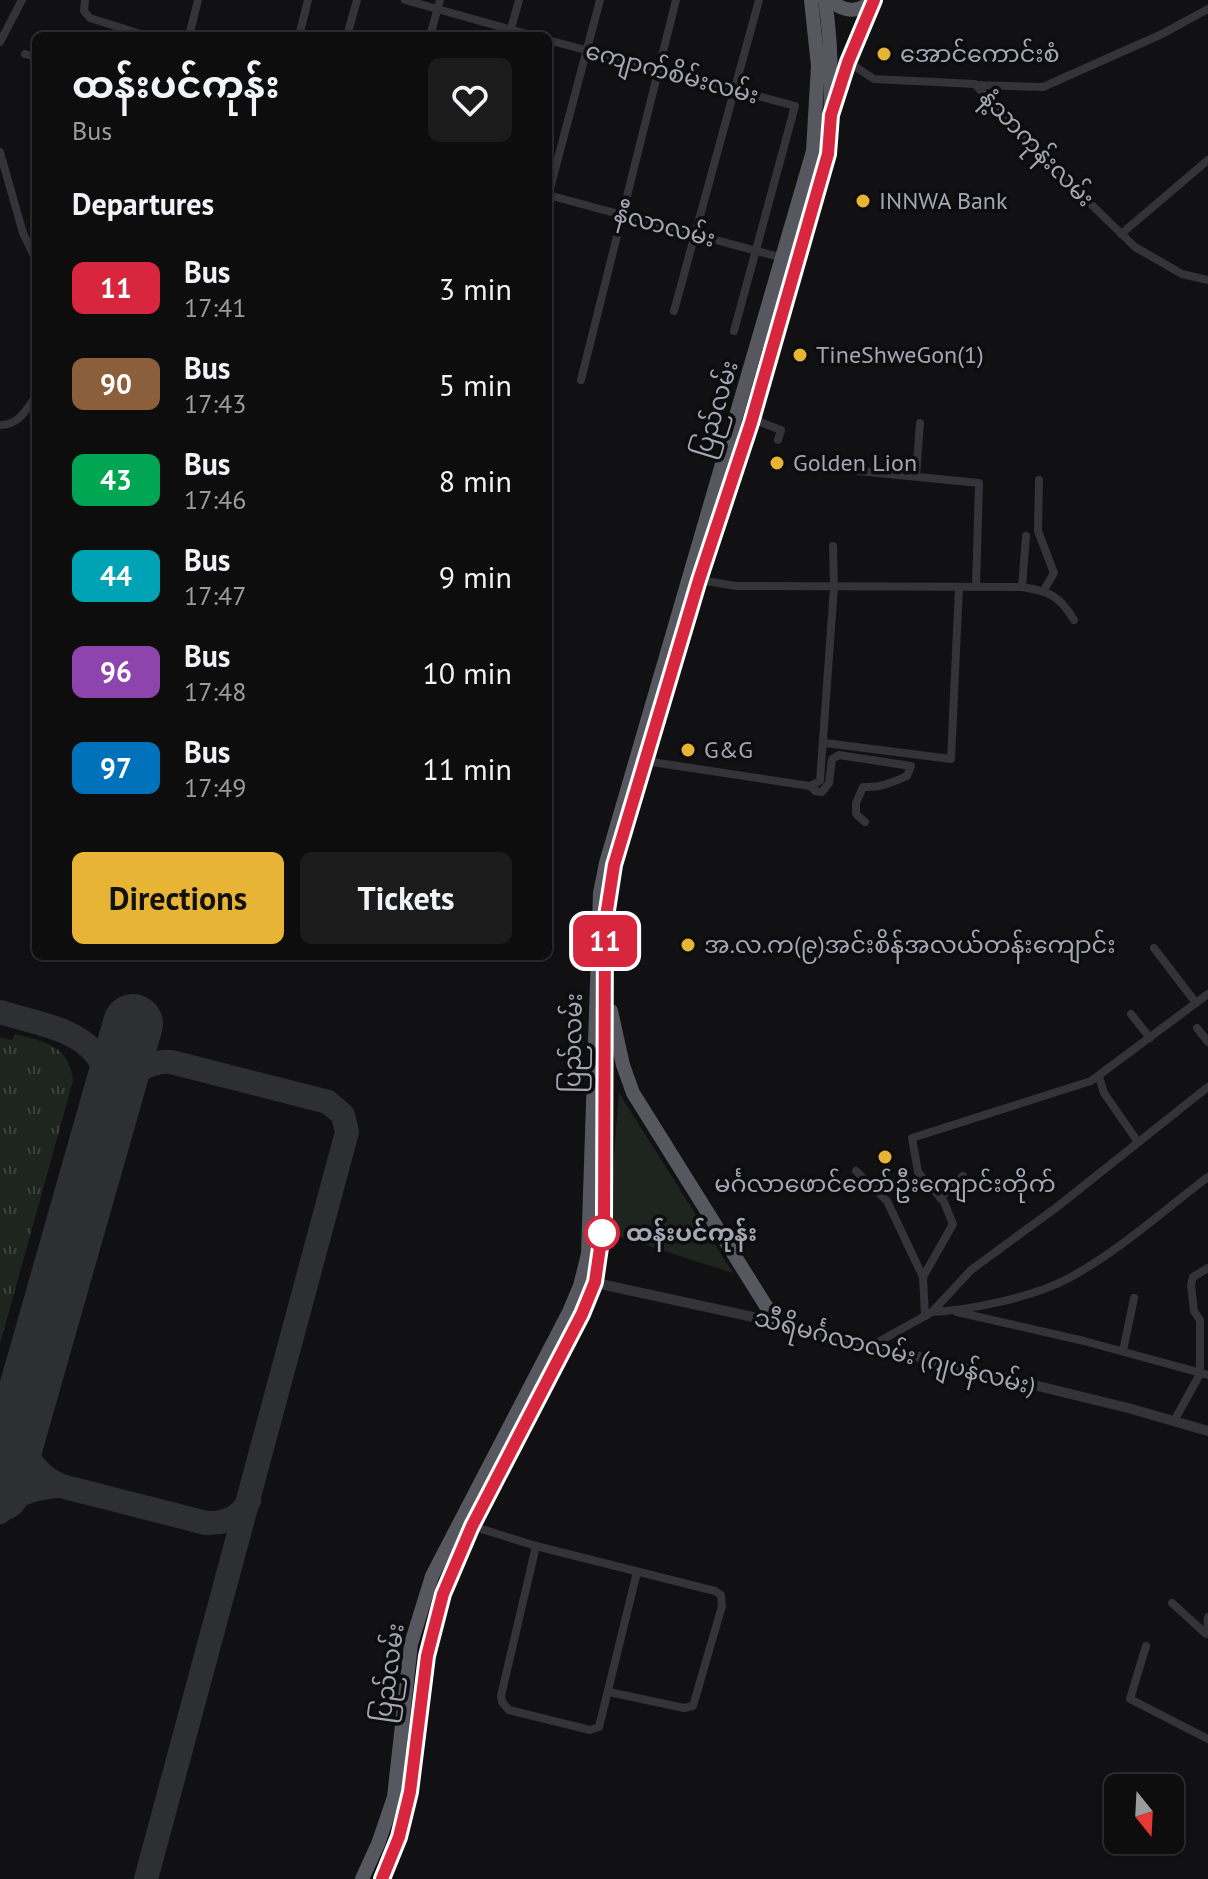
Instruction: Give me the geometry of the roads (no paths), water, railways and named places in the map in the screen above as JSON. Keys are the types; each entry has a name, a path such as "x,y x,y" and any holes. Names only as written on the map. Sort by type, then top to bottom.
{"highway":[{"path":"819,0 846,11 860,10 873,0"},
{"name":"ပြည်လမ်း","path":"362,1879 394,1797 411,1644 432,1576 588,1281 597,922 603,878 813,151 830,32 819,0"},
{"name":"ပြည်လမ်း","path":"382,1879 399,1837 410,1792 432,1630 443,1594 472,1526 582,1314 604,1220 605,923 609,889 699,580 752,419 828,154 831,115 824,66"},
{"path":"605,980 623,1065 633,1093 776,1322"}],"main road":[{"path":"831,115 847,64 873,0"},
{"path":"824,66 847,64"}],"street":[{"path":"0,42 22,0"},
{"path":"85,0 84,11 90,18 134,32"},
{"path":"190,32 198,0"},
{"path":"300,32 308,0"},
{"path":"348,32 357,0"},
{"path":"405,0 438,4 508,32"},
{"path":"510,32 519,0"},
{"path":"552,180 600,0"},
{"path":"581,380 676,0"},
{"path":"674,311 759,0"},
{"path":"431,32 438,4"},
{"path":"975,84 1043,87 1162,34 1208,9"},
{"name":"ကျောက်စိမ်းလမ်း","path":"552,41 795,106 756,251"},
{"path":"25,54 32,56"},
{"name":"နံ့သာကုန်းလမ်း","path":"847,64 874,79 975,84 1027,142 1135,247 1182,274 1208,280"},
{"path":"0,152 3,176 32,252"},
{"path":"1121,234 1208,160"},
{"name":"နီလာလမ်း","path":"552,196 783,258"},
{"path":"734,331 756,251"},
{"path":"0,425 18,420 32,401"},
{"path":"752,419 781,430 778,440"},
{"path":"916,476 920,423"},
{"path":"858,471 979,483 976,587"},
{"path":"1039,480 1038,531 1054,573 1044,590"},
{"path":"1022,587 1026,536"},
{"path":"645,761 810,786 820,781 834,587 833,546"},
{"path":"699,580 736,586 1022,587 1044,590 1065,604 1074,620"},
{"path":"825,743 951,759 959,587"},
{"path":"810,786 822,792 829,783 832,759 839,755 911,766 907,776 888,785 863,787 856,803 856,814 865,822"},
{"path":"1154,948 1196,1003"},
{"path":"923,1277 953,1224 940,1198 918,1172 912,1138 1099,1077 1208,994"},
{"path":"1131,1014 1150,1038"},
{"path":"1197,1028 1208,1042"},
{"path":"1099,1077 1104,1093 1138,1142"},
{"path":"871,1346 929,1314 971,1270 1057,1207 1208,1087"},
{"path":"856,1171 887,1201 923,1277 929,1314"},
{"path":"940,1198 963,1176"},
{"path":"929,1314 999,1301 1067,1279 1112,1250 1208,1177"},
{"path":"1174,1421 1204,1374 1200,1320 1194,1311 1191,1285 1193,1277 1208,1268"},
{"name":"သီရိမင်္ဂလာလမ်း (ဂျပန်လမ်း)","path":"588,1281 776,1322 1208,1431"},
{"path":"1123,1351 1134,1298"},
{"path":"952,1311 1123,1351 1204,1374"},
{"path":"472,1526 721,1595 722,1606 693,1706 684,1708 609,1692"},
{"path":"536,1546 502,1702 509,1710 596,1730 602,1723 637,1572"},
{"path":"1172,1603 1207,1634"},
{"path":"1207,1634 1208,1617"},
{"path":"1146,1646 1130,1699 1208,1739"}],"place":[{"name":"အောင်ကောင်းစံ","path":"884,54"},
{"name":"INNWA Bank","path":"863,201"},
{"name":"TineShweGon(1)","path":"800,355"},
{"name":"Golden Lion","path":"777,463"},
{"name":"G&G","path":"688,750"},
{"name":"အ.လ.က(၉)အင်းစိန်အလယ်တန်းကျောင်း","path":"688,945"},
{"name":"မင်္ဂလာဖောင်တော်ဦးကျောင်းတိုက်","path":"885,1157"},
{"name":"ထန်းပင်ကုန်း","path":"602,1233"}]}
